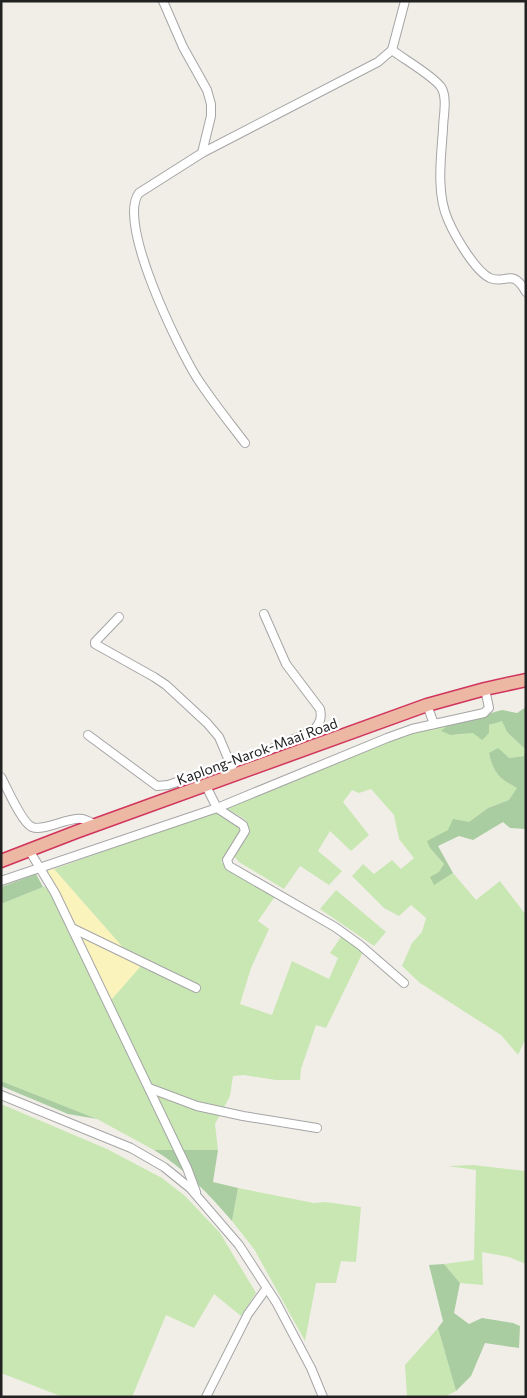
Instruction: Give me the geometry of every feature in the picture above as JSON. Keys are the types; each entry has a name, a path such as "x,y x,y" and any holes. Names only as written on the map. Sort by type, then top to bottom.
{"highway":[{"name":"Kaplong-Narok-Maai Road","path":"1,861 427,705 526,680"}],"street":[{"path":"163,1 183,47 207,90 211,104 211,116 202,153"},
{"path":"245,443 193,370 151,281 134,224 135,202 139,193 202,153 378,62 392,50 405,1"},
{"path":"392,50 436,82 444,95 441,197 448,220 467,256 490,278 509,277 516,279 526,292"},
{"path":"88,735 157,786 260,754 314,730 320,723 320,709 286,664 264,614"},
{"path":"119,616 96,642 96,646 166,685 207,723 219,737 235,775"},
{"path":"1,881 217,808 369,744 412,729 487,711 489,708 485,689"},
{"path":"427,705 434,724"},
{"path":"1,777 26,821 32,827 42,828 68,820 82,819 97,825"},
{"path":"206,786 217,808 243,825 245,831 227,860 229,866 335,928 360,945 404,982"},
{"path":"29,850 55,892 187,1168 197,1195"},
{"path":"72,928 196,988"},
{"path":"149,1088 197,1106 243,1116 317,1128"},
{"path":"1,1095 131,1148 164,1167 197,1195 239,1245 276,1302 311,1368 323,1397"},
{"path":"206,1397 248,1314 266,1289"}],"green space":[{"path":"526,707 526,829 510,828 503,822 473,840 459,836 438,846 453,873 434,885 430,877 439,872 444,864 430,848 427,841 448,830 453,819 469,822 488,808 509,800 517,788 498,775 489,753 498,748 509,758 524,756 525,749 507,732 502,721 489,725 489,733 482,740 473,733 451,735 441,731 448,725 502,710 517,713"},
{"path":"502,720 507,732 525,749 524,756 509,758 489,754 498,775 506,782 518,788 509,800 488,808 469,822 448,830 430,848 444,864 434,884 453,873 476,900 500,881 526,915 526,1038 518,1055 501,1035 420,983 402,966 412,943 422,932 426,918 411,905 399,916 384,908 352,876 363,864 374,874 392,860 401,869 414,858 399,839 394,815 371,789 359,793 352,790 343,802 369,835 351,851 330,831 318,851 342,871 329,885 300,866 284,889 239,862 234,856 248,828 246,820 226,808 411,733 448,725 442,731 457,735 464,734 480,730"},
{"path":"217,811 240,826 241,830 221,862 276,895 258,921 269,929 251,968 240,1004 272,1015 292,961 329,979 338,958 330,953 341,937 363,952 326,1028 316,1025 301,1069 300,1080 276,1080 244,1075 233,1076 230,1096 215,1124 218,1150 154,1150 97,1119 1,1081 1,904 43,887 54,886 111,1000 140,967 54,869"},
{"path":"36,874 43,887 1,904 1,887"},
{"path":"336,890 386,932 374,946 320,909"},
{"path":"1,1081 97,1119 68,1114 1,1086"},
{"path":"1,1104 107,1149 162,1178 185,1196 220,1233 256,1293 241,1316 214,1294 194,1328 166,1315 132,1397 63,1397 1,1373"},
{"path":"154,1150 218,1150 213,1182 238,1188 232,1221 196,1182"},
{"path":"473,1165 526,1171 526,1264 509,1257 482,1252 483,1285 460,1283 444,1264 474,1260 476,1170 448,1166"},
{"path":"238,1188 314,1203 325,1202 361,1207 356,1262 341,1261 336,1283 316,1283 305,1341 254,1249 232,1221"},
{"path":"444,1264 460,1283 454,1313 469,1324 482,1318 520,1326 519,1348 485,1343 471,1376 456,1391 438,1328 443,1321 429,1265"},
{"path":"438,1328 456,1391 444,1397 407,1397 405,1365"}],"sand":[{"path":"54,869 140,967 111,1000 47,871"}]}
